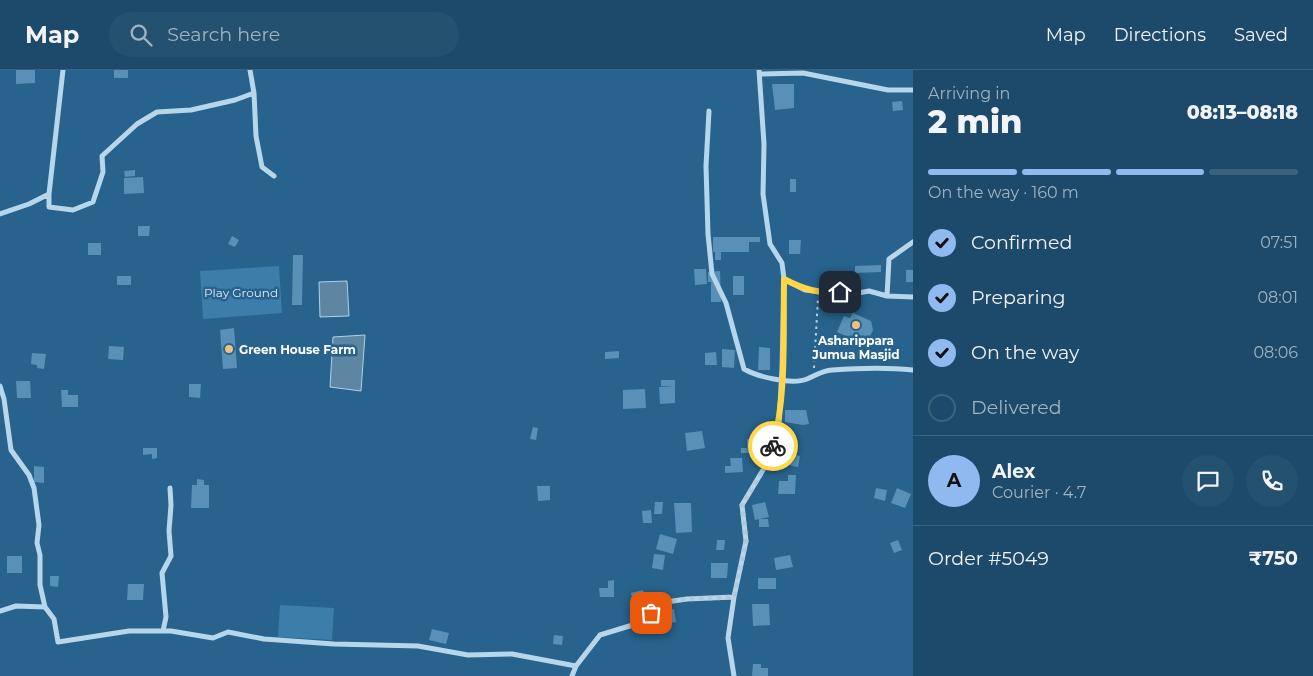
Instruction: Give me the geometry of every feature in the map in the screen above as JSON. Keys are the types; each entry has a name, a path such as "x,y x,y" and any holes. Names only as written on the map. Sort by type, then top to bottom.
{"street":[{"path":"63,70 49,207 73,210 93,202 103,172 102,156 137,124 157,112 191,110 235,100 254,93"},
{"path":"250,70 254,93 256,136 262,167 274,176"},
{"path":"734,676 728,638 734,597 746,541 742,505 769,460 779,424 782,380 784,279 782,263 770,244 763,194 764,144 760,72 803,73 888,90 913,90"},
{"path":"710,111 706,166 708,234 712,274 726,303 744,369 755,375 789,381 806,380 815,374 830,370 890,368 913,370"},
{"path":"0,214 29,204 49,194"},
{"path":"887,296 889,259 913,242"},
{"path":"784,279 805,290 819,290 831,293 869,291 887,296 913,297"},
{"path":"0,386 4,399 11,450 29,475 34,488 39,525 37,543 40,555 40,586 45,607 54,619 58,642 129,630 162,630 213,638 228,632 273,640 418,646 468,654 512,654 576,666"},
{"path":"162,630 166,617 162,573 171,556 168,531 171,505 170,488"},
{"path":"572,676 576,666 600,635 636,624 666,602 734,597"},
{"path":"0,611 16,606 45,607"}],"path":[{"path":"815,374 813,363 819,290"}],"green space":[{"name":"Play Ground","path":"279,266 282,313 203,319 200,271"},
{"path":"280,605 334,608 332,640 278,637"}],"shaded area":[{"path":"347,281 349,316 320,317 319,282"},
{"path":"365,335 361,391 330,387 333,337"}],"building":[{"path":"16,70 35,70 35,83 16,84"},
{"path":"114,70 128,70 128,78 114,78"},
{"path":"772,84 794,84 794,108 775,110"},
{"path":"902,101 903,110 893,111 892,102"},
{"path":"135,170 135,176 125,177 124,171"},
{"path":"143,177 144,193 124,194 124,178"},
{"path":"790,179 796,179 796,192 790,192"},
{"path":"138,226 150,226 149,236 138,236"},
{"path":"232,236 239,240 235,247 228,244"},
{"path":"713,237 760,237 760,242 749,242 749,252 721,252 721,260 715,260"},
{"path":"789,240 801,240 800,254 789,254"},
{"path":"88,243 101,243 101,255 88,255"},
{"path":"293,255 303,255 302,305 292,305"},
{"path":"881,265 881,272 855,273 855,266"},
{"path":"694,269 706,269 707,284 695,285"},
{"path":"906,270 913,270 913,282 906,282"},
{"path":"720,271 721,302 711,302 711,282 708,282 708,272"},
{"path":"117,276 131,276 131,285 117,285"},
{"path":"733,276 744,276 744,295 733,295"},
{"name":"Asharippara Jumua Masjid","path":"853,313 871,321 873,330 866,345 837,332 844,316 850,318"},
{"name":"Green House Farm","path":"234,328 237,368 223,369 220,330"},
{"path":"109,346 124,347 123,360 108,359"},
{"path":"759,347 770,348 770,370 758,370"},
{"path":"722,349 735,350 734,368 722,367"},
{"path":"619,351 619,358 605,359 605,352"},
{"path":"716,352 717,365 705,365 705,353"},
{"path":"32,353 46,354 44,369 37,368 37,365 31,364"},
{"path":"661,380 675,380 675,386 661,386"},
{"path":"16,381 30,381 31,398 17,398"},
{"path":"189,384 201,384 200,398 189,397"},
{"path":"675,386 675,403 660,404 659,387"},
{"path":"645,389 646,408 623,409 623,390"},
{"path":"61,390 68,390 68,395 78,395 78,407 62,407"},
{"path":"785,410 806,410 809,424 785,422"},
{"path":"533,427 538,428 536,440 530,439"},
{"path":"702,431 705,448 687,451 685,433"},
{"path":"747,439 758,439 759,453 741,453 741,448 747,448"},
{"path":"143,448 157,448 157,458 152,459 152,454 143,455"},
{"path":"784,452 800,456 798,467 782,464"},
{"path":"730,458 742,458 743,472 725,473 725,466 731,466"},
{"path":"34,466 44,467 44,483 34,482"},
{"path":"788,475 796,475 795,494 778,494 779,481 788,481"},
{"path":"197,479 204,480 204,485 209,485 209,508 191,508 192,485 197,485"},
{"path":"537,486 550,486 550,500 538,501"},
{"path":"876,488 887,490 885,501 874,498"},
{"path":"897,488 911,494 905,508 891,503"},
{"path":"655,502 663,502 662,514 654,514"},
{"path":"765,502 769,517 755,520 752,505"},
{"path":"674,503 691,503 692,532 676,533"},
{"path":"651,510 652,523 643,523 642,511"},
{"path":"759,519 768,519 769,527 759,527"},
{"path":"660,534 677,539 673,554 656,549"},
{"path":"717,540 725,540 724,550 716,550"},
{"path":"898,540 902,550 894,553 890,543"},
{"path":"654,554 665,555 663,570 652,568"},
{"path":"790,555 793,567 776,570 774,558"},
{"path":"7,556 22,556 22,573 7,573"},
{"path":"711,563 728,563 727,578 711,578"},
{"path":"50,576 59,576 58,587 50,586"},
{"path":"758,578 776,578 776,589 758,589"},
{"path":"614,580 614,597 600,597 599,588 608,588 608,581"},
{"path":"128,584 144,584 143,600 127,600"},
{"path":"643,590 647,602 634,606 631,593"},
{"path":"752,604 769,604 770,625 753,626"},
{"path":"674,609 676,622 660,624 658,611"},
{"path":"432,629 449,633 446,644 429,640"},
{"path":"554,635 563,636 562,645 553,644"},
{"path":"753,664 761,664 761,668 768,668 768,676 752,676"}],"way so far":[{"path":"651,613 666,602 734,597 746,541 742,505 769,460 773,446"}],"place":[{"name":"Asharippara Jumua Masjid","path":"856,325"},
{"name":"Green House Farm","path":"229,349"}],"route":[{"path":"773,446 779,424 784,279 805,290 819,290 831,293 840,292"}]}
